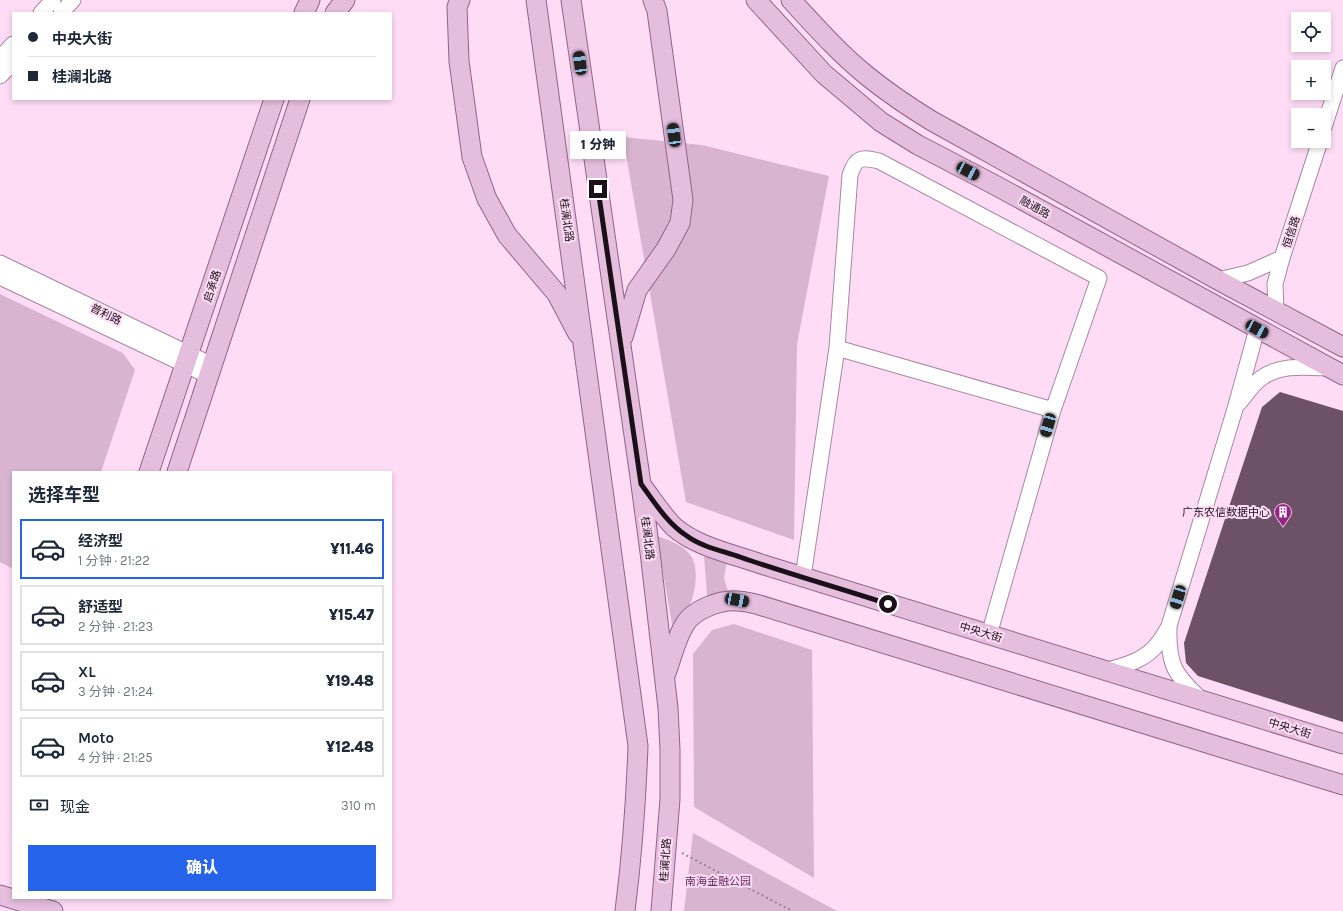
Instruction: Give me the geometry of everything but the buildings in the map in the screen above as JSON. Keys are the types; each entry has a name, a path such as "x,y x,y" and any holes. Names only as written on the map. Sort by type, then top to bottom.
{"main road":[{"path":"304,12 310,0"},
{"path":"336,12 345,0"},
{"path":"460,0 457,7 459,60 472,157 487,199 507,235 557,294 584,346"},
{"name":"桂澜北路","path":"571,0 641,484 664,678 670,750 670,799 661,911"},
{"path":"621,346 637,290 666,249 680,223 683,200 657,11 653,0"},
{"name":"融通路","path":"756,0 824,74 881,122 918,144 1336,372"},
{"path":"791,0 844,55 866,75 897,99 932,121 1218,280 1343,347"},
{"name":"桂澜北路","path":"536,2 638,746 632,861 625,911"},
{"name":"启承路","path":"149,471 274,100"},
{"path":"177,471 300,100"},
{"name":"中央大街","path":"641,484 673,526 688,537 702,544 1104,671 1343,744"},
{"path":"664,678 686,622 699,611 717,603 737,600 1343,785"},
{"path":"13,903 53,911"}],"street":[{"path":"42,12 53,0"},
{"path":"62,12 73,0"},
{"path":"0,58 12,45"},
{"path":"0,76 12,63"},
{"path":"1330,108 1343,68"},
{"name":"恒信路","path":"1218,280 1248,273 1282,258 1318,148"},
{"path":"803,577 837,348 850,176 854,164 860,159 868,158 879,161 1099,278 1053,410 989,635"},
{"path":"1276,311 1275,284 1282,258"},
{"name":"普利路","path":"0,263 187,359"},
{"name":"普利路","path":"0,276 211,370"},
{"path":"1104,671 1133,662 1146,655 1159,643 1169,626 1235,408 1257,329"},
{"path":"837,348 1053,410"},
{"path":"1235,408 1249,390 1260,379 1271,372 1284,368 1302,366 1336,372"},
{"path":"1169,626 1170,656 1175,671 1185,685 1204,702"}],"path":[{"path":"666,845 792,911"}],"green space":[{"path":"623,137 702,145 829,176 797,344 794,540 686,502"},
{"path":"0,294 123,353 135,370 101,471 12,471 12,568 0,562"},
{"path":"657,536 676,543 688,552 694,562 696,576 690,605 684,614 672,625"},
{"path":"704,555 727,561 724,578 728,592 707,596"},
{"path":"734,624 812,650 814,878 694,807 693,654 712,630"},
{"name":"南海金融公园","path":"693,833 837,911 684,911"}],"place":[{"name":"广东农信数据中心","path":"1283,527"}],"route":[{"path":"598,189 641,484 673,526 688,537 702,544 888,604"}]}
